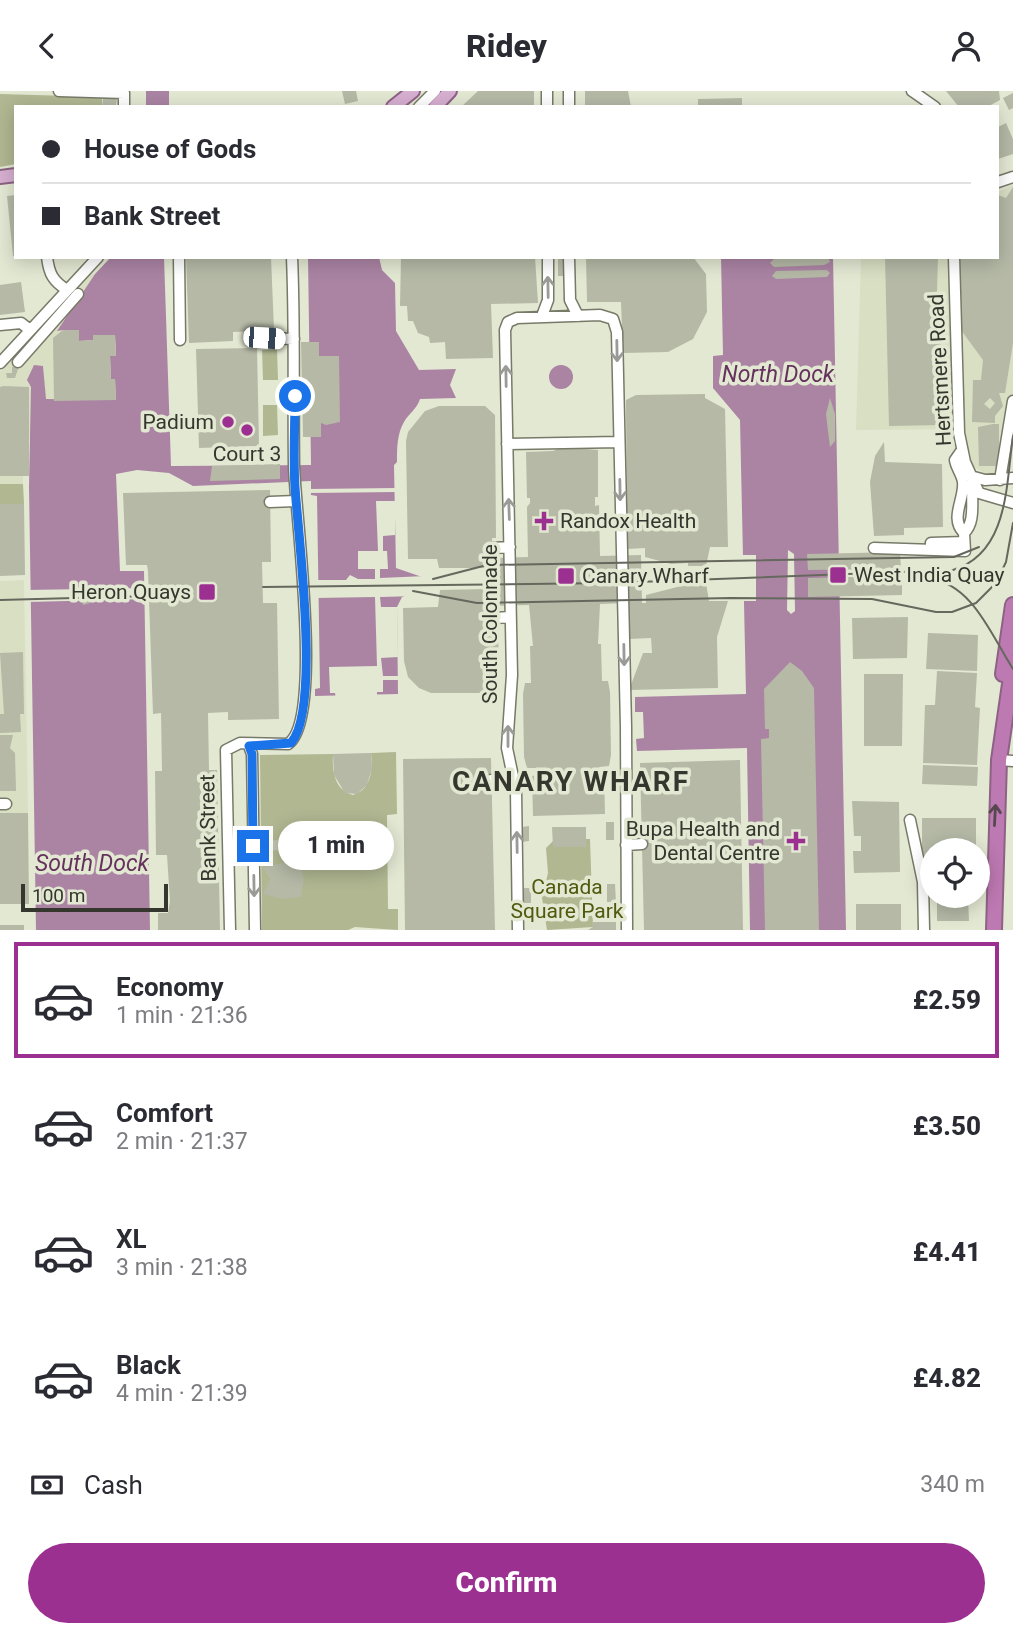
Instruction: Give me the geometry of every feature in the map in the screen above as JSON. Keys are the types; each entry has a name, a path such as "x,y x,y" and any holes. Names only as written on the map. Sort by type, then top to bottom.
{"highway":[{"path":"992,930 1006,761 1003,682 1013,605"},
{"path":"1003,721 1013,663"}],"main road":[{"path":"396,105 413,91"},
{"path":"437,105 450,91"}],"street":[{"path":"59,91 124,93 124,105"},
{"path":"421,105 435,91"},
{"path":"912,91 932,105"},
{"path":"47,259 54,282 67,290"},
{"path":"0,363 96,259"},
{"path":"179,259 180,340"},
{"name":"Bank Street","path":"230,930 226,750 237,744 249,746 291,743 301,717 305,590 294,464 291,259"},
{"path":"548,259 548,304 542,316 608,316 616,326 626,618 627,930"},
{"path":"569,259 570,300 578,316"},
{"name":"Hertsmere Road","path":"954,259 957,413 962,450 979,492 992,497"},
{"path":"18,362 78,294"},
{"name":"South Colonnade","path":"519,930 516,803 507,748 512,675 506,324 517,318 542,316"},
{"path":"39,320 48,328"},
{"path":"0,325 21,323 30,330"},
{"path":"264,338 294,339"},
{"path":"1000,480 1013,401"},
{"path":"508,444 619,442"},
{"path":"874,548 965,551 964,538 958,525 958,502 963,485 955,460 962,450"},
{"path":"964,538 970,528 974,477 1000,480 1013,478"},
{"path":"972,512 992,497 1013,503"},
{"path":"270,502 296,501"},
{"path":"931,543 964,538"},
{"path":"492,548 510,547"},
{"path":"494,618 509,617"},
{"path":"249,746 252,754 255,930"},
{"path":"491,780 514,779"},
{"path":"911,820 923,882 923,930"},
{"path":"626,845 642,844"}],"shaded area":[{"path":"1013,185 1013,411 1003,475 987,475 973,466 964,429 856,430 861,259 999,259 999,192"},
{"path":"95,274 58,331 115,335 116,400 45,399 43,366 28,383 31,386 32,439 29,439 29,476 23,476 23,484 0,484 0,372 89,275"},
{"path":"24,580 28,813 0,813 0,581"}],"green space":[{"path":"0,94 102,97 102,105 14,105 14,164 0,167"},
{"path":"277,349 278,380 263,380 262,350"},
{"path":"263,405 277,405 278,435 263,436"},
{"path":"0,484 23,484 24,504 0,504"},
{"path":"396,752 397,814 387,815 388,909 398,909 398,930 355,927 348,930 262,930 260,755 333,754 334,773 338,784 353,795 364,789 370,779 371,753"},
{"name":"Canada Square Park","path":"586,839 590,839 593,927 547,930 542,898 548,873 546,848 553,841 553,847 586,847"}],"water":[{"path":"146,91 169,91 169,105 146,105"},
{"name":"South Dock","path":"109,259 164,259 171,466 311,465 308,259 379,259 382,270 395,283 396,331 419,370 456,369 450,385 456,398 420,399 404,422 397,446 397,462 394,465 396,568 422,577 422,590 402,597 397,607 398,694 315,696 315,689 320,688 317,496 311,495 311,481 193,486 169,473 137,470 116,474 120,571 144,571 150,930 36,930 29,487 31,387 27,380 34,365 43,366 46,399 116,400 115,379 111,379 110,356 116,356 115,335 93,335 93,340 79,341 64,330 57,331 95,274"},
{"name":"North Dock","path":"721,259 833,259 846,930 750,930 747,748 637,751 636,739 644,738 643,712 635,712 635,697 746,694 740,420 713,388 713,356 723,355"},
{"path":"561,365 569,369 573,377 569,385 561,389 553,385 549,377 553,369"}],"pier":[{"path":"397,488 397,492 308,493 308,489"},
{"path":"376,501 395,501 395,535 383,536 383,551 387,551 388,569 380,569 380,578 426,576 426,591 418,596 380,597 381,607 397,607 398,657 381,658 383,676 398,676 398,680 383,680 383,692 377,692 377,698 336,699 335,693 330,693 329,667 377,666 375,597 315,598 314,580 346,580 350,575 358,579 375,579 375,569 358,569 358,551 378,551"},
{"path":"788,550 794,554 795,611 791,614 787,610"},
{"path":"740,555 756,555 756,601 740,601"},
{"path":"148,588 148,599 27,602 26,590"}],"building":[{"path":"342,91 356,91 358,101 345,104"},
{"path":"478,91 534,91 534,105 463,105"},
{"path":"585,91 628,91 631,105 585,105"},
{"path":"946,91 999,91 1000,100 991,105 957,105"},
{"path":"1013,93 1013,108 1009,110 1003,98"},
{"path":"117,97 116,105 102,105 103,98"},
{"path":"742,98 742,105 698,105 698,99"},
{"path":"1006,123 1013,139 1013,154 999,159 999,126"},
{"path":"1013,187 1013,343 1005,393 999,393 1003,406 995,416 995,423 972,422 973,380 981,380 983,360 961,330 960,259 999,259 999,195 1006,198","holes":["990,398 995,403 990,409 984,404"]},
{"path":"14,195 14,256 13,256 7,196"},
{"path":"186,259 271,259 274,330 233,332 233,341 189,343"},
{"path":"401,259 535,259 538,303 491,304 493,358 446,359 445,342 430,343 429,337 418,333 413,321 408,321 407,306 400,306"},
{"path":"558,259 565,259 565,276 558,276"},
{"path":"586,259 695,259 706,274 707,312 693,339 668,352 623,353 621,302 587,302"},
{"path":"774,259 829,259 830,262 824,265 774,267 770,263"},
{"path":"885,259 938,259 936,325 940,325 942,359 941,425 889,426"},
{"path":"827,270 830,273 827,277 776,279 772,276 776,271"},
{"path":"21,282 25,312 0,315 0,285"},
{"path":"63,330 79,330 79,341 93,340 93,335 115,335 116,356 110,356 111,379 115,379 116,400 54,401 53,338"},
{"path":"301,342 319,342 319,356 339,356 340,422 326,425 321,423 321,437 303,437"},
{"name":"Padium","path":"257,348 259,446 199,448 196,349"},
{"path":"19,366 15,378 7,378 6,373 12,373 12,367"},
{"path":"0,387 29,387 29,476 0,476"},
{"path":"705,394 705,398 725,409 728,547 710,547 706,566 671,564 645,557 645,548 627,549 626,400 636,395"},
{"path":"830,398 835,414 835,441 830,447 826,414"},
{"path":"439,406 485,406 495,415 496,538 492,538 492,558 528,557 527,507 530,498 527,498 526,452 553,451 562,447 598,450 598,497 595,497 595,506 599,505 600,556 641,555 642,603 646,603 646,595 689,584 706,583 709,601 728,601 717,637 718,688 629,690 643,653 652,653 651,638 629,639 628,603 600,604 598,644 601,644 602,681 608,681 610,692 611,755 609,766 599,767 599,774 604,774 605,814 533,816 532,776 537,775 537,768 527,768 524,757 523,694 525,683 531,683 530,646 533,646 529,605 494,606 494,625 498,625 499,678 484,693 431,693 419,688 408,677 404,661 403,608 438,607 440,590 487,589 487,568 439,568 437,559 408,559 406,441 408,432 425,411"},
{"path":"999,424 999,466 979,466 978,427"},
{"path":"884,442 885,462 942,464 943,527 904,528 904,535 874,536 870,482 875,456"},
{"path":"280,464 280,479 210,481 212,466"},
{"path":"270,490 271,562 262,562 263,603 277,603 279,719 228,720 228,712 208,713 209,770 217,770 220,930 158,930 158,913 168,913 170,901 167,855 156,855 155,771 162,771 161,713 153,714 147,565 126,565 123,493"},
{"path":"0,504 24,504 25,575 0,576"},
{"path":"900,552 901,569 808,570 807,554"},
{"path":"902,576 902,595 808,597 808,578"},
{"path":"80,587 89,587 90,603 83,605"},
{"path":"908,617 907,658 853,659 852,618"},
{"path":"928,633 978,635 977,671 926,669"},
{"path":"23,652 24,714 20,714 21,732 0,733 0,714 4,714 0,653"},
{"path":"790,662 802,671 814,688 819,930 765,930 761,739 769,738 769,729 765,729 764,689"},
{"path":"937,671 977,673 975,707 980,708 977,765 923,763 925,705 935,705"},
{"path":"864,674 903,674 902,746 864,746"},
{"path":"0,735 13,735 10,748 15,753 16,791 0,791"},
{"path":"371,753 372,768 367,785 357,794 345,793 334,775 333,754"},
{"path":"491,758 495,930 405,930 403,759"},
{"path":"740,760 743,930 644,930 640,763"},
{"path":"923,765 978,767 977,786 922,784"},
{"path":"852,801 899,802 900,872 854,873 853,851 861,851 861,836 854,836"},
{"path":"0,813 28,813 29,904 0,904"},
{"path":"922,818 976,818 976,838 922,838"},
{"path":"606,822 614,822 614,840 606,840"},
{"path":"529,826 529,841 522,842 522,827"},
{"path":"552,827 586,827 586,847 553,847"},
{"path":"282,863 301,865 304,880 301,897 282,899 263,894 270,879 263,868"},
{"path":"607,884 615,884 616,902 607,902"},
{"path":"524,888 531,888 531,903 524,903"},
{"path":"856,904 901,904 901,930 856,930"},
{"path":"937,908 968,908 969,921 937,921"},
{"path":"593,922 616,922 616,930 588,930 593,927"},
{"path":"0,925 24,925 24,930 0,930"}],"tunnel":[{"path":"253,846 285,845 290,842"}],"tram line":[{"path":"263,587 611,583 953,570 971,561 985,549 995,533 1006,495 1013,436"},
{"path":"413,591 477,603 731,598 872,599 936,612 952,612 976,603 996,583 1006,562 1013,523"},
{"path":"433,579 487,565 954,557 979,547"},
{"path":"928,578 944,582 969,600 1013,669"},
{"path":"0,600 149,596"}],"place":[{"name":"Padium","path":"228,422"},
{"name":"Court 3","path":"247,430"},
{"name":"Randox Health","path":"544,521"},
{"name":"West India Quay","path":"838,575"},
{"name":"Canary Wharf","path":"566,576"},
{"name":"Heron Quays","path":"207,592"},
{"name":"Bupa Health and Dental Centre","path":"796,841"}],"district":[{"name":"CANARY WHARF","path":"571,781"}],"route":[{"path":"253,846 252,751 249,746 291,743 300,723 304,691 305,584 295,487 295,396"}]}
